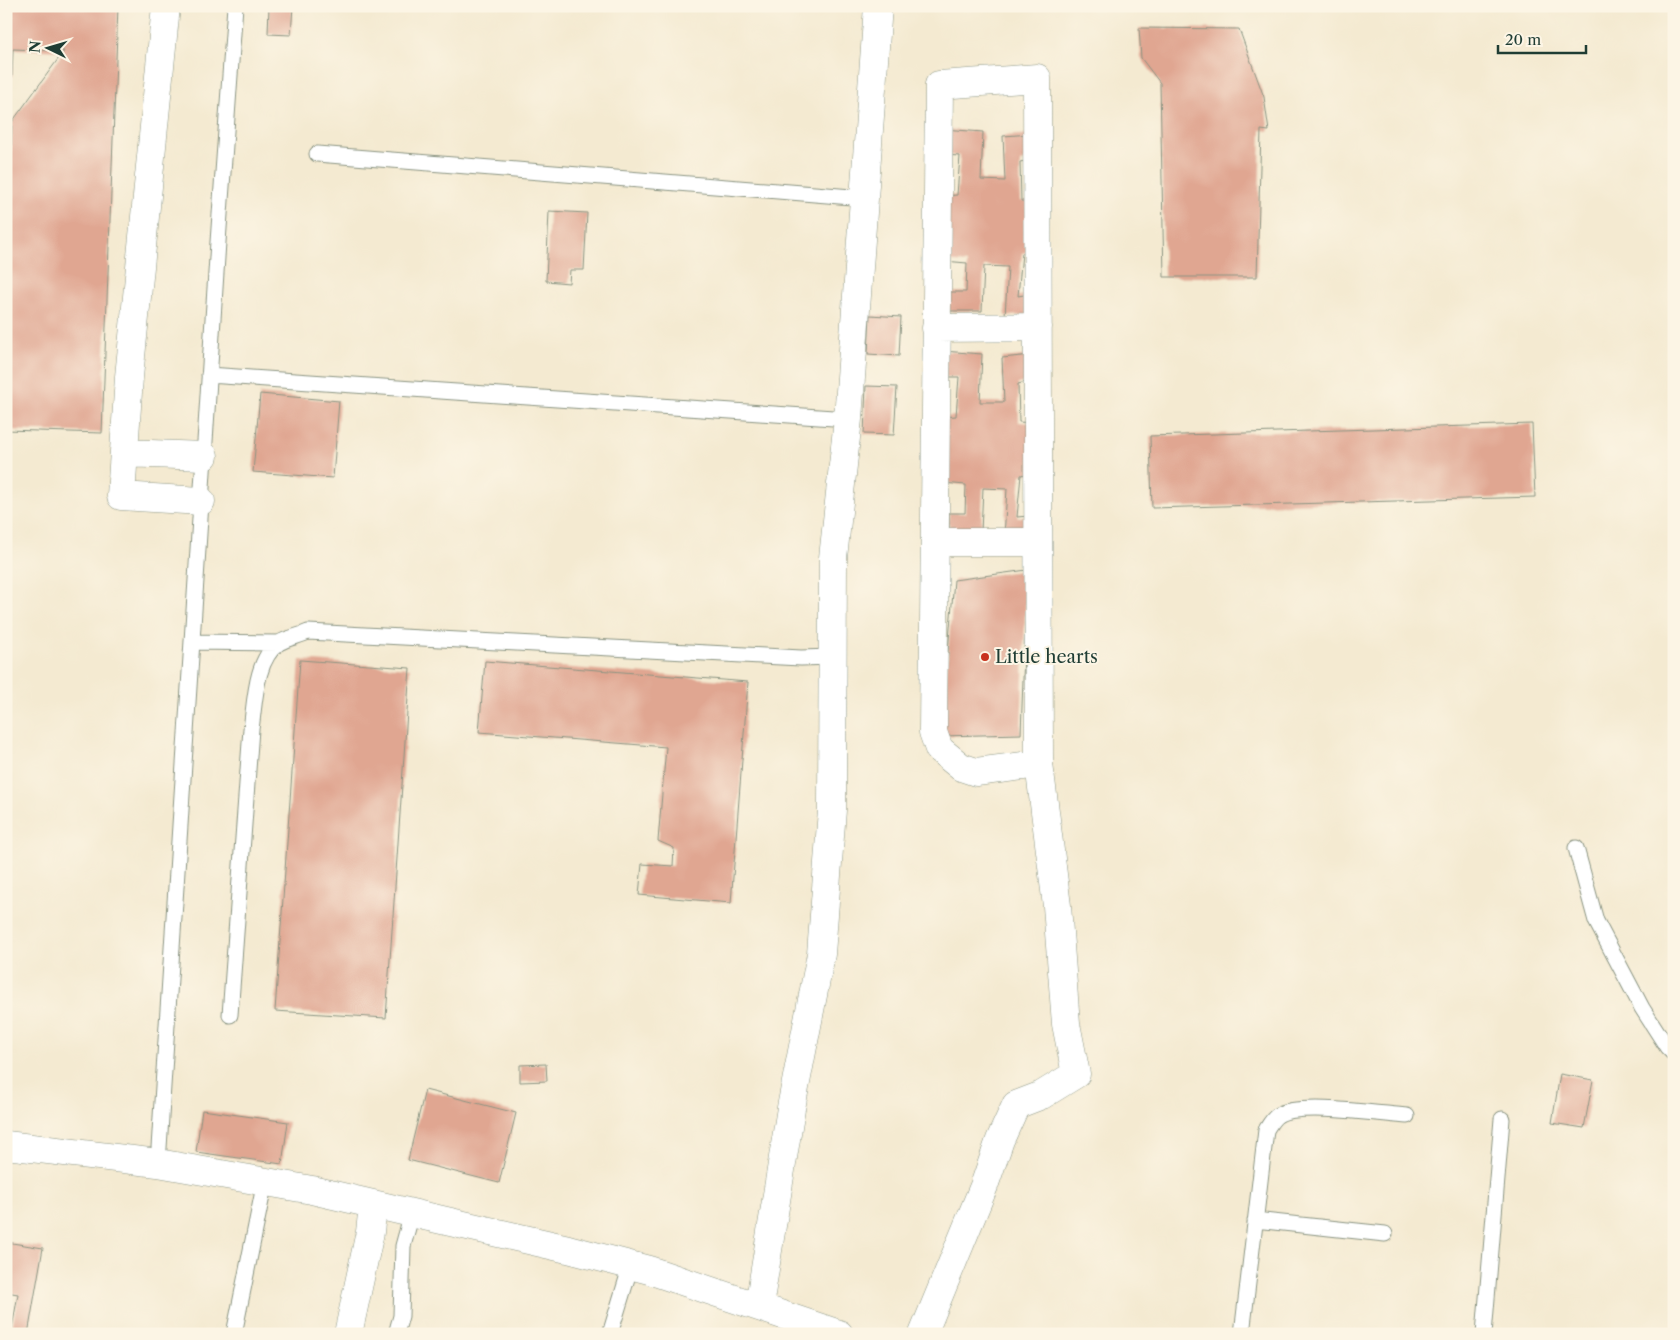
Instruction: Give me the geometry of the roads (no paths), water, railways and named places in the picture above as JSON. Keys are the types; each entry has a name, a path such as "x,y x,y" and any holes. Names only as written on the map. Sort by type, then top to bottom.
{"street":[{"path":"166,6 129,377 121,496 202,501"},
{"path":"759,1306 791,1108 821,954 832,810 833,558 848,418 878,6"},
{"path":"924,1334 977,1203 1000,1140 1016,1105 1042,1095 1076,1074 1066,1024 1057,906 1039,764 1037,78 939,85 933,732 939,749 961,768 976,772 1039,764"},
{"path":"936,328 1038,327"},
{"path":"124,453 204,456"},
{"path":"935,542 1038,542"},
{"path":"6,1145 158,1163 312,1190 631,1266 759,1306 839,1334"},
{"path":"348,1334 370,1232 373,1205"}],"lane":[{"path":"158,1163 235,6"},
{"path":"317,154 864,198"},
{"path":"209,375 848,418"},
{"path":"192,642 279,643 308,632 801,658 832,657"},
{"path":"230,1015 252,720 263,662 279,643"},
{"path":"1576,848 1596,921 1642,1008 1667,1047 1674,1054"},
{"path":"1242,1334 1266,1130 1277,1116 1288,1110 1308,1108 1407,1116"},
{"path":"1484,1334 1502,1119"},
{"path":"234,1334 265,1181"},
{"path":"396,1334 401,1316 403,1246 412,1213"},
{"path":"1255,1220 1385,1234"},
{"path":"610,1334 631,1266"}],"place":[{"name":"Little hearts","path":"985,657"}]}
